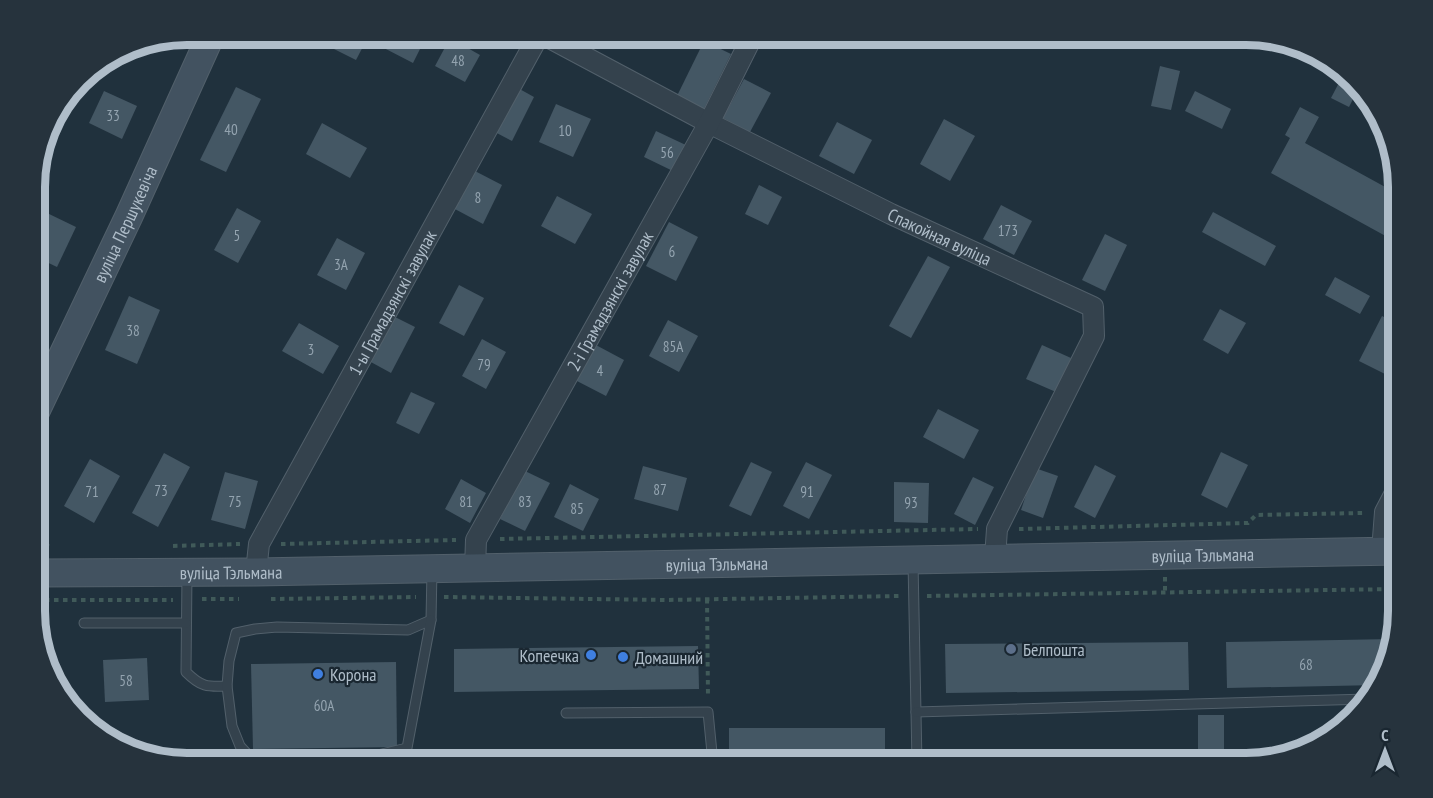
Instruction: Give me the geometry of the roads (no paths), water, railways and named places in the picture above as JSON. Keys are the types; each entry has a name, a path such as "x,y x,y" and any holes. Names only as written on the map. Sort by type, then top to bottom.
{"main road":[{"name":"вуліца Першукевіча","path":"45,392 129,216 206,45"},
{"name":"вуліца Тэльмана","path":"45,573 475,569 1388,551"}],"street":[{"name":"1-ы Грамадзянскі завулак","path":"256,572 259,544 533,45"},
{"name":"Спакойная вуліца","path":"564,45 708,123 891,214 1093,307 1094,336 997,529 995,558"},
{"name":"2-і Грамадзянскі завулак","path":"475,569 476,540 708,123 747,45"},
{"path":"1388,506 1385,512 1388,535"}],"lane":[{"path":"913,560 917,753"},
{"path":"386,753 407,748 431,620 432,569"},
{"path":"187,573 186,672 197,683 208,687 228,686"},
{"path":"246,753 240,746 232,726 228,686 229,661 236,633 255,628 277,627 408,630 431,620"},
{"path":"84,623 186,623"},
{"path":"916,712 1357,699"},
{"path":"566,714 708,712 712,753"}],"place":[{"name":"Белпошта","path":"1011,649"},
{"name":"Копеечка","path":"591,655"},
{"name":"Домашний","path":"623,657"},
{"name":"Корона","path":"318,674"}]}
